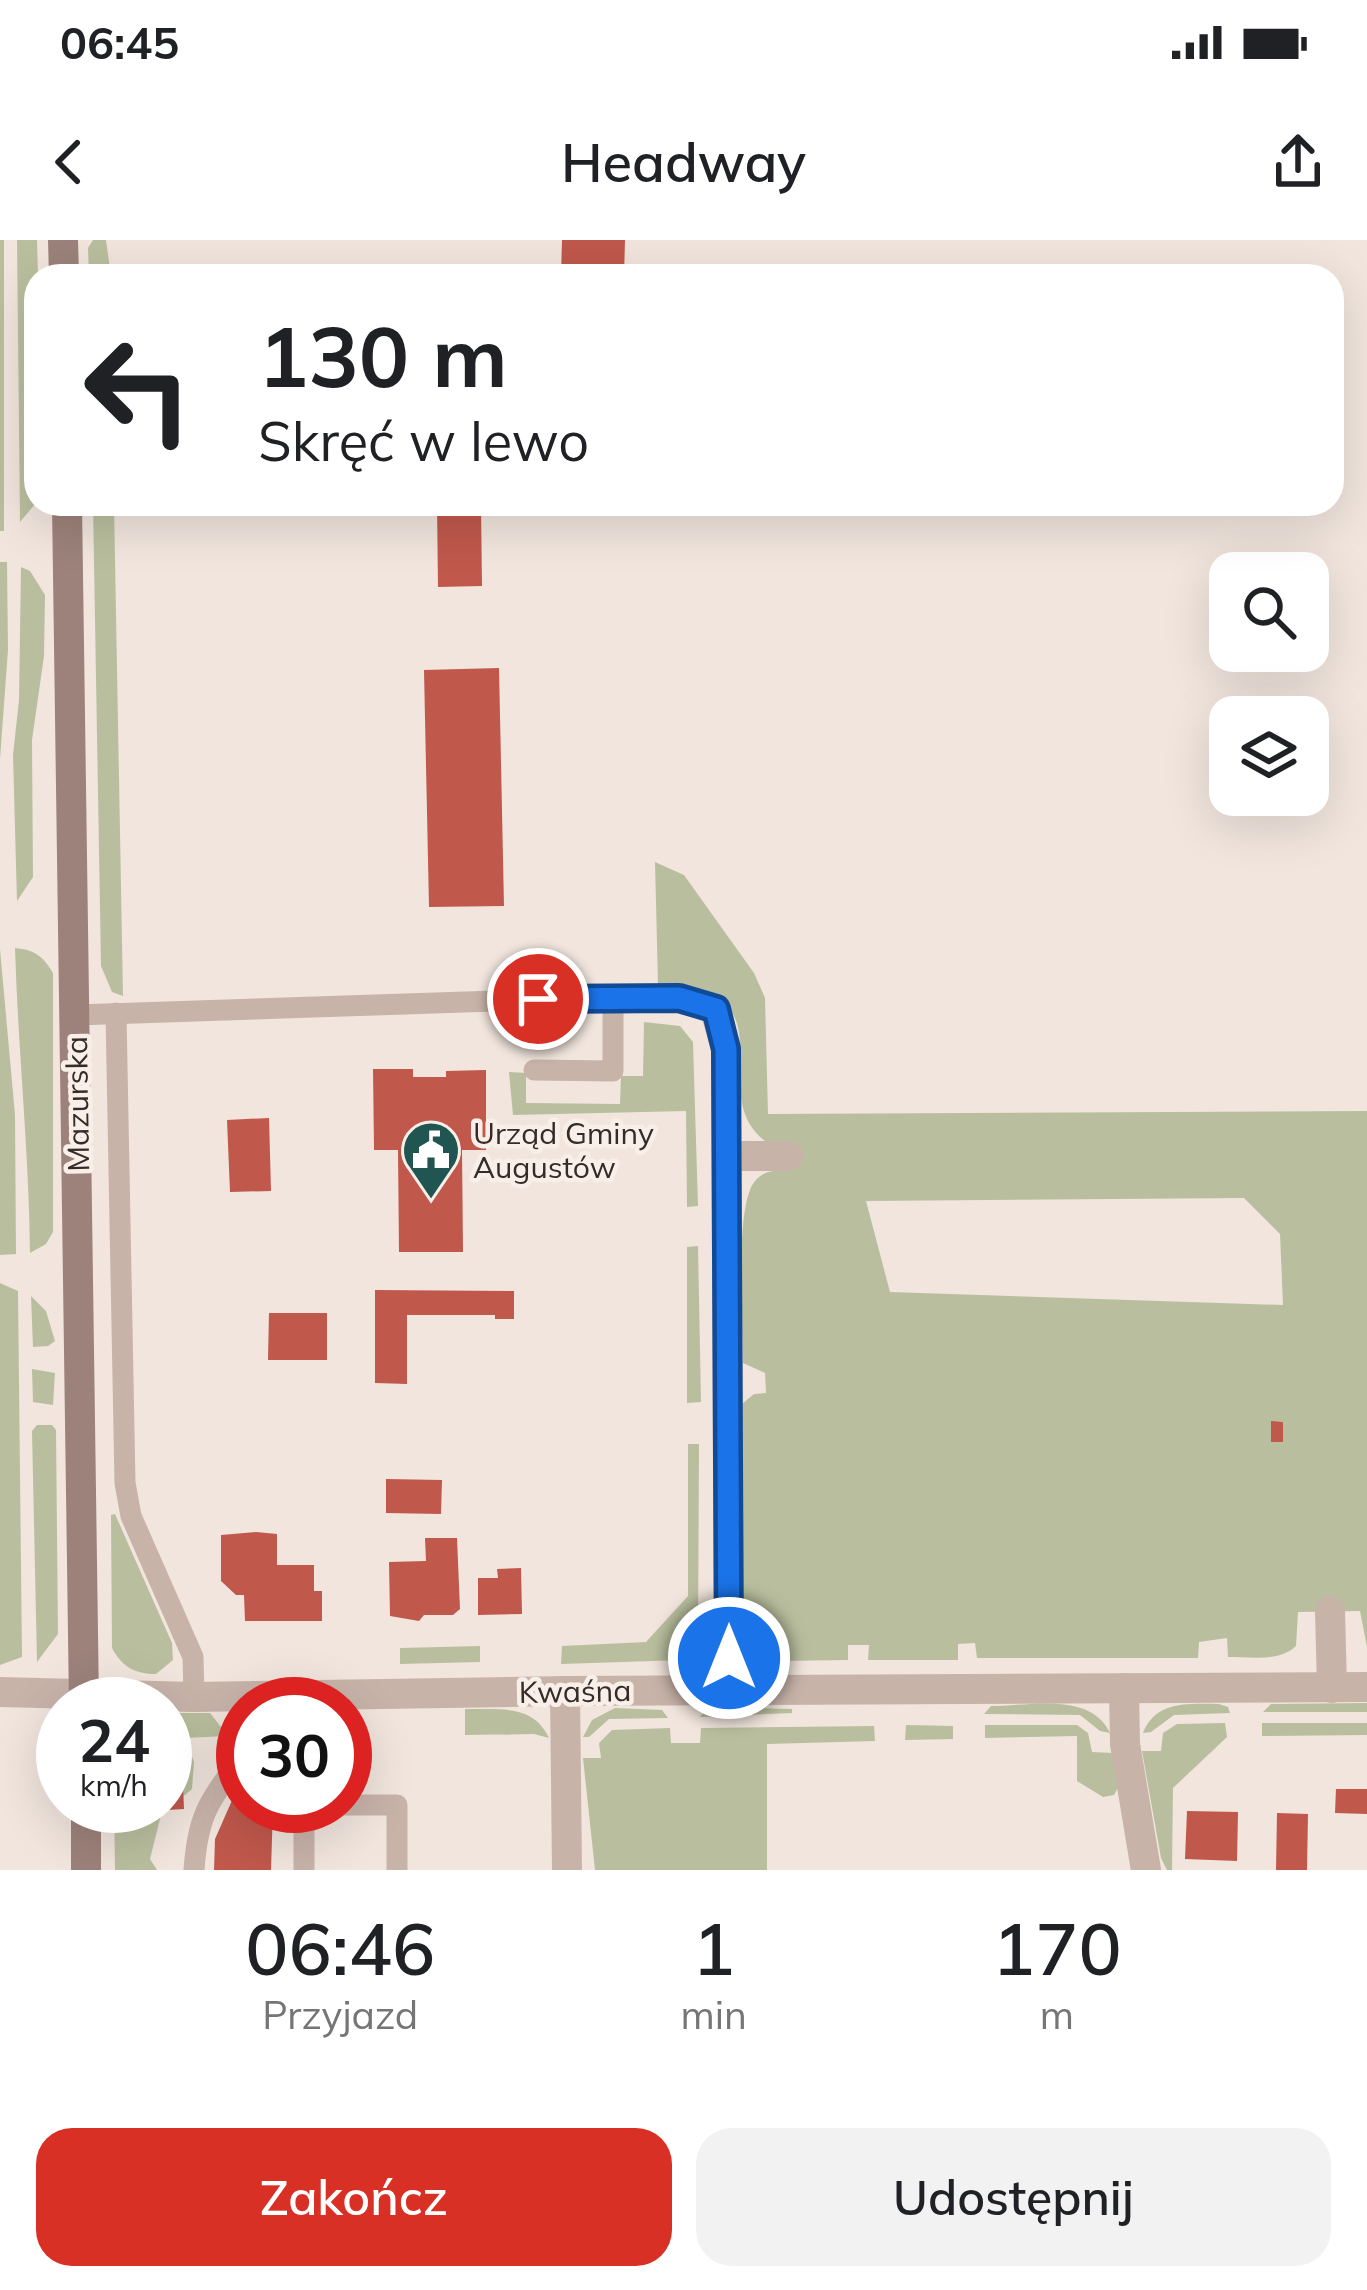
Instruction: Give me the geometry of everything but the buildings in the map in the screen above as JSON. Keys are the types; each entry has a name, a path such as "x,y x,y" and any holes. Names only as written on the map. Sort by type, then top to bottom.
{"main road":[{"name":"Mazurska","path":"67,516 84,1677"},
{"path":"86,1833 86,1870"}],"street":[{"path":"716,1009 726,1049 729,1689"},
{"path":"727,1156 788,1156"},
{"path":"1330,1611 1332,1688"},
{"name":"Kwaśna","path":"372,1696 566,1690 1367,1687"},
{"path":"1124,1688 1125,1744 1146,1870"},
{"path":"566,1690 567,1870"},
{"name":"Kwaśna","path":"0,1692 36,1695"},
{"name":"Kwaśna","path":"194,1697 216,1698"}],"lane":[{"path":"76,1015 613,997 679,998 716,1009"},
{"path":"534,1070 613,1071 613,997"},
{"path":"116,1013 124,1483 130,1516 194,1657 194,1697"},
{"path":"194,1870 196,1834 216,1792"},
{"path":"372,1805 397,1805 397,1870"},
{"path":"304,1833 304,1870"}],"green space":[{"path":"0,240 4,240 4,531 0,531"},
{"path":"17,240 37,240 38,264 24,264 25,516 20,522"},
{"path":"93,240 106,240 109,264 89,264"},
{"path":"93,516 114,516 123,996 112,992 101,966"},
{"path":"0,562 7,562 8,650 0,759"},
{"path":"21,567 30,571 45,595 44,656 32,740 33,877 17,901 13,755 19,700"},
{"path":"655,862 684,875 754,973 765,998 768,1114 1367,1111 1367,1647 1360,1611 1298,1612 1296,1646 1264,1658 1228,1657 1227,1638 1199,1642 1198,1658 977,1658 975,1643 958,1644 958,1660 868,1660 869,1645 848,1645 848,1660 781,1661 759,1647 758,1617 742,1615 742,1404 754,1394 766,1393 765,1373 743,1363 742,1240 748,1194 759,1177 791,1170 789,1141 765,1141 748,1120 741,1096 737,1023 725,1004 700,991 658,985","holes":["1244,1198 1280,1234 1283,1305 890,1292 866,1201"]},
{"path":"15,948 38,955 53,973 53,1232 46,1244 30,1253 28,1177"},
{"path":"0,949 15,1115 16,1254 0,1255"},
{"path":"644,1022 680,1026 693,1042 698,1206 687,1207 686,1111 513,1115 509,1072 526,1073 526,1103 620,1104 621,1076 643,1076"},
{"path":"698,1246 701,1402 687,1403 687,1247"},
{"path":"0,1283 18,1291 22,1657 0,1665"},
{"path":"31,1296 46,1311 55,1341 48,1346 33,1347"},
{"path":"32,1369 55,1373 53,1405 33,1402"},
{"path":"37,1425 52,1425 56,1430 58,1634 37,1662 32,1431"},
{"path":"688,1444 699,1444 698,1649 684,1660 561,1664 562,1646 646,1642 688,1596"},
{"path":"115,1514 172,1643 173,1660 156,1674 130,1668 112,1648 111,1515"},
{"path":"480,1646 480,1662 400,1664 400,1648"},
{"path":"1367,1703 1367,1712 1263,1712 1271,1704"},
{"path":"1219,1704 1230,1713 1174,1715 1143,1733 1165,1709"},
{"path":"991,1706 1074,1706 1101,1720 1110,1733 1080,1715 984,1714"},
{"path":"709,1707 792,1709 792,1713 700,1717"},
{"path":"615,1708 662,1710 668,1718 609,1719 583,1737 592,1720"},
{"path":"465,1709 524,1714 549,1738 465,1735"},
{"path":"192,1713 210,1713 216,1721 216,1737 192,1738"},
{"path":"1225,1723 1227,1737 1173,1788 1172,1870 1167,1870 1142,1751 1161,1751 1163,1733 1177,1724"},
{"path":"1262,1723 1367,1723 1367,1735 1262,1736"},
{"path":"906,1725 953,1726 953,1739 905,1740"},
{"path":"985,1725 1077,1725 1088,1733 1092,1752 1113,1753 1121,1782 1114,1795 1103,1797 1077,1781 1077,1736 985,1738"},
{"path":"874,1726 875,1741 767,1744 767,1870 595,1870 583,1758 601,1758 599,1743 612,1730 670,1728 671,1743 700,1743 701,1728"},
{"path":"114,1833 156,1833 150,1859 157,1870 115,1870"}],"place":[{"name":"Urząd Gminy Augustów","path":"431,1201"}],"route":[{"path":"538,999 679,998 716,1009 726,1049 729,1658"}]}
